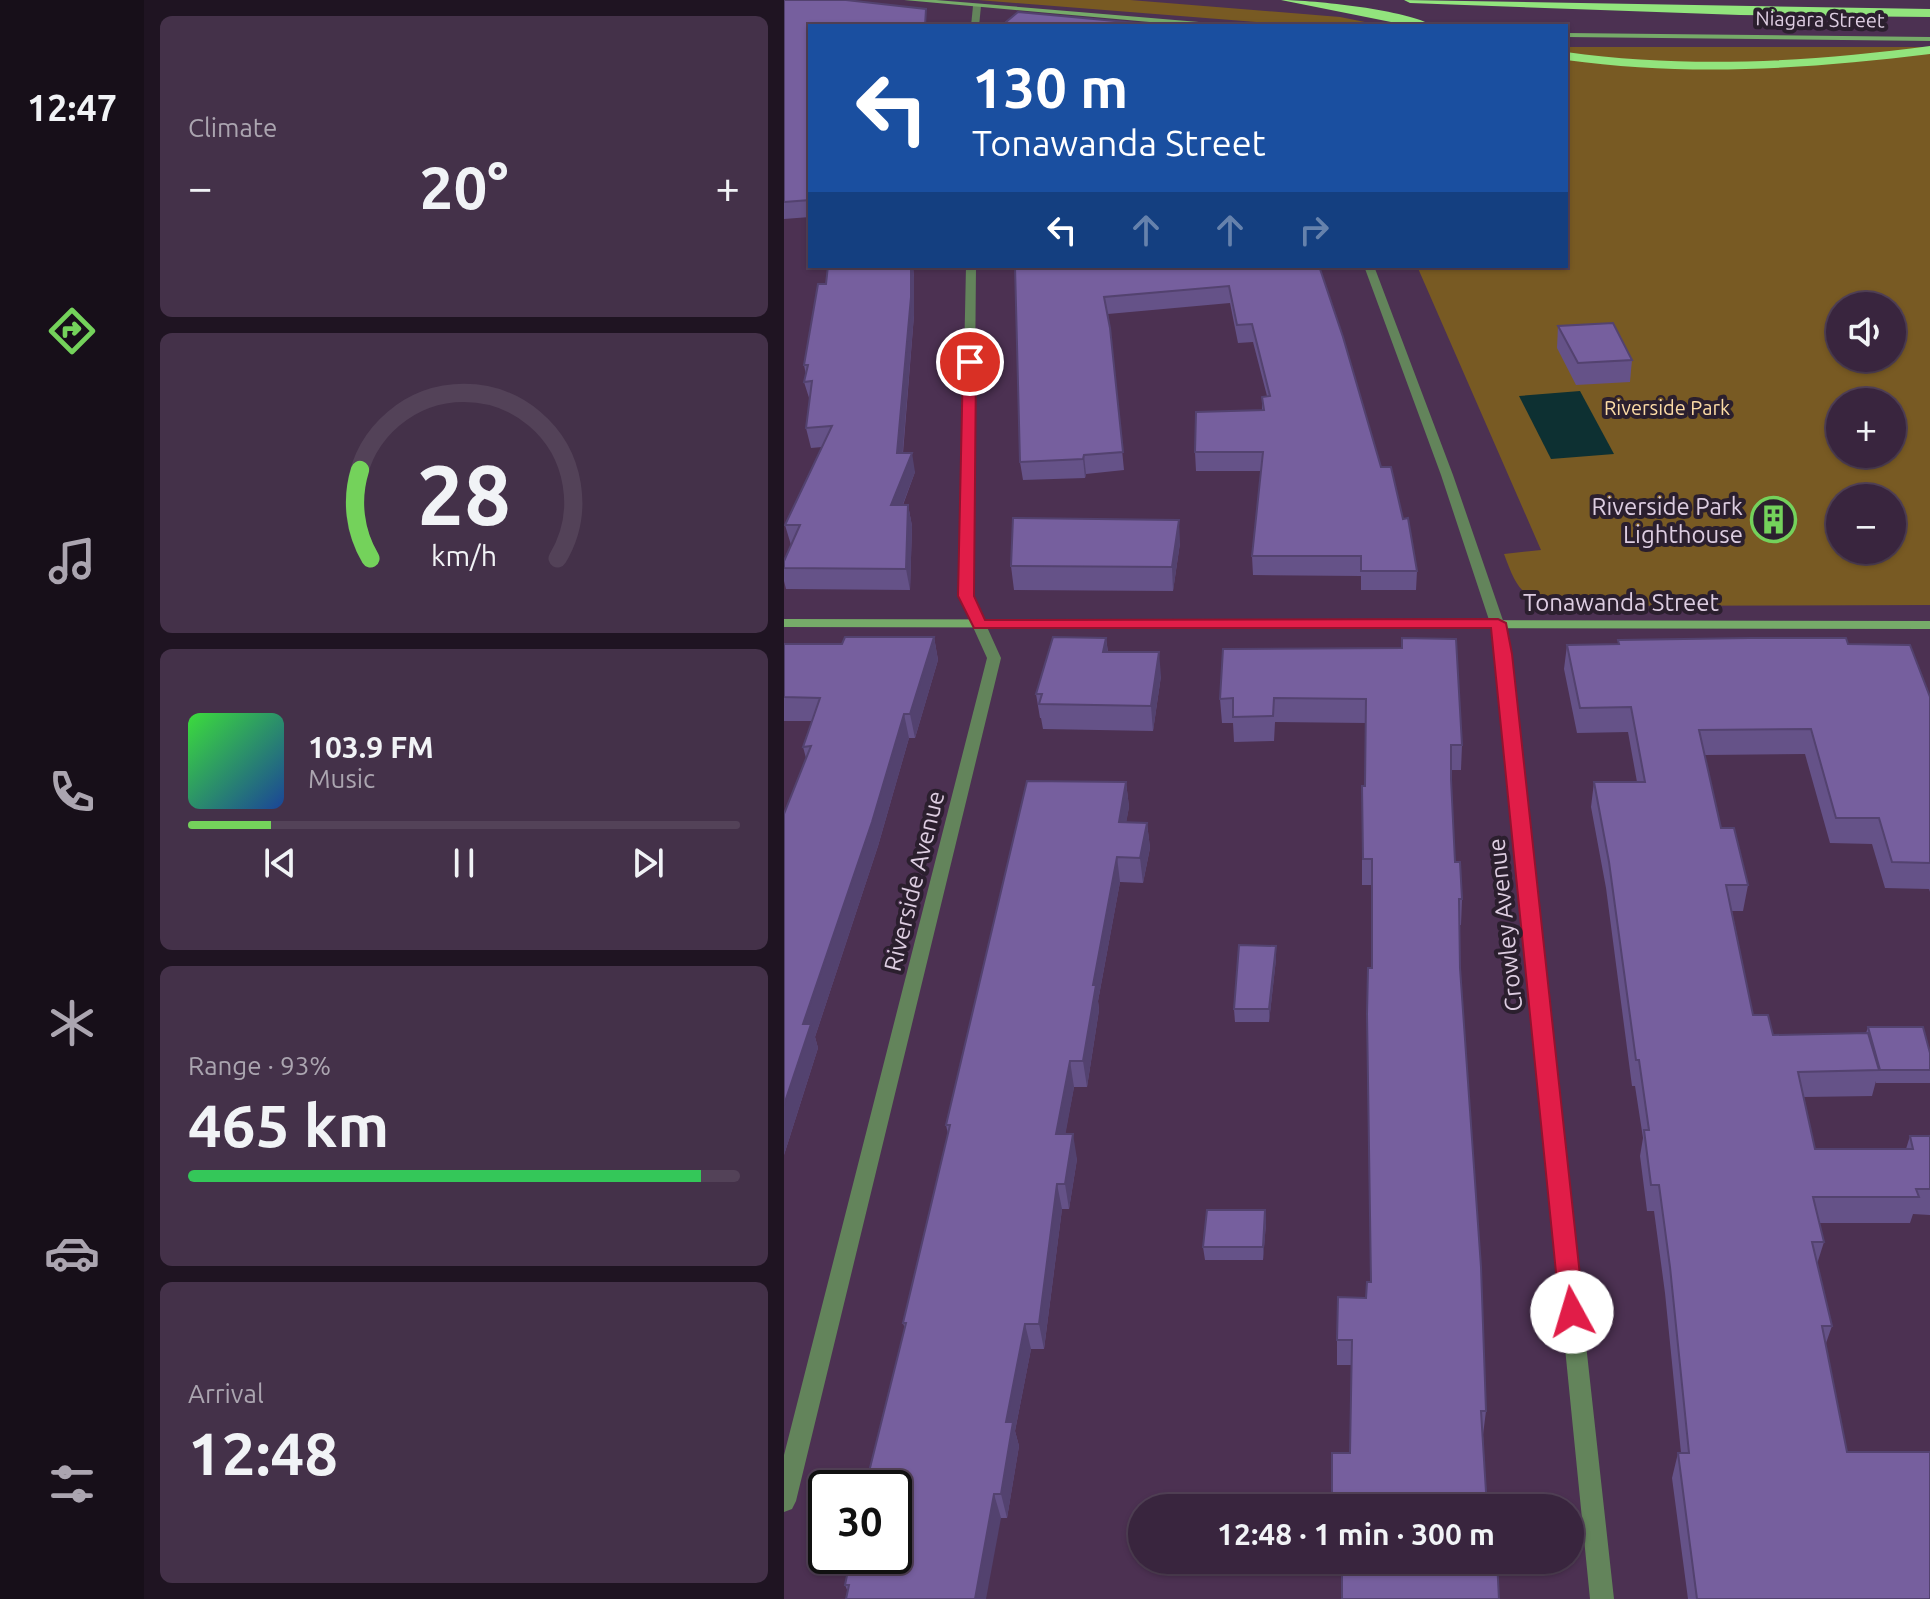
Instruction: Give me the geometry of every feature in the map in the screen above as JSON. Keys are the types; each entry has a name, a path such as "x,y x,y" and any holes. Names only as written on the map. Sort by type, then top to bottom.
{"highway":[{"path":"1287,0 1356,10 1418,24"},
{"path":"1410,0 1740,11 1930,13"},
{"path":"1568,56 1641,66 1716,70 1790,67 1930,50"}],"main road":[{"path":"908,0 1198,24"},
{"name":"Niagara Street","path":"1568,35 1930,39"},
{"name":"Tonawanda Street","path":"784,623 1930,625"}],"street":[{"path":"975,24 977,6"},
{"name":"Riverside Avenue","path":"784,1501 994,658 966,596 971,268"},
{"name":"Crowley Avenue","path":"1370,268 1498,623 1503,645 1602,1599"}],"green space":[{"path":"978,0 1130,0 1340,17 1375,24 1282,24"},
{"name":"Riverside Park","path":"1568,47 1930,47 1930,605 1555,606 1534,599 1521,589 1504,554 1541,550 1418,268 1568,268"}],"shaded area":[{"path":"1580,391 1614,454 1551,459 1519,396"}],"building":[{"path":"784,0 846,0 926,9 925,24 808,24 808,200 784,202"},
{"path":"1018,12 1147,24 1006,24"},
{"path":"828,268 911,268 897,453 912,453 891,505 908,505 906,569 784,568 784,561 800,525 785,525 832,426 806,428 812,381 804,382 808,365 804,365 818,284 826,284"},
{"path":"1015,268 1320,268 1381,467 1391,467 1403,519 1408,518 1417,571 1361,571 1361,556 1252,556 1263,452 1195,452 1196,412 1264,410 1262,397 1270,396 1252,324 1237,325 1229,286 1104,297 1123,452 1084,455 1083,459 1020,462"},
{"path":"1613,323 1632,360 1578,363 1558,326"},
{"path":"1013,518 1179,520 1172,567 1011,566"},
{"path":"845,637 934,637 910,714 904,714 872,822 803,1024 811,1024 784,1105 784,814 811,746 803,747 820,698 784,697 784,644 842,644"},
{"path":"1053,637 1106,638 1103,652 1159,652 1151,706 1039,704 1042,694 1036,694"},
{"path":"1402,638 1456,639 1462,745 1451,745 1451,779 1455,862 1460,862 1460,968 1481,1267 1486,1411 1481,1411 1486,1494 1332,1494 1332,1453 1350,1453 1352,1340 1337,1340 1338,1297 1366,1298 1367,1282 1371,1282 1367,1014 1368,968 1372,968 1372,859 1363,859 1362,786 1365,786 1366,699 1274,698 1273,716 1233,717 1233,698 1220,699 1223,649 1402,648"},
{"path":"1846,638 1848,644 1910,645 1930,697 1930,863 1892,862 1879,818 1836,818 1811,729 1699,730 1721,828 1734,828 1748,885 1726,885 1753,1015 1768,1015 1773,1035 1868,1033 1879,1070 1798,1072 1815,1149 1913,1149 1910,1136 1930,1136 1930,1189 1916,1189 1919,1197 1813,1197 1824,1242 1812,1242 1832,1326 1822,1326 1847,1452 1930,1452 1930,1599 1697,1599 1678,1453 1689,1453 1670,1267 1659,1185 1651,1185 1644,1130 1649,1130 1594,782 1645,782 1631,707 1580,708 1567,645 1619,644 1618,640"},
{"path":"1027,781 1126,782 1119,822 1147,823 1140,858 1117,857 1093,985 1096,985 1083,1061 1070,1061 1056,1134 1073,1134 1065,1184 1057,1184 1039,1324 1025,1324 1006,1422 1013,1422 1001,1494 994,1494 975,1599 846,1599 847,1574 912,1574 912,1470 869,1470 950,1125 946,1125"},
{"path":"1239,945 1276,946 1269,1009 1234,1009"},
{"path":"1868,1027 1923,1027 1930,1053 1930,1070 1880,1070"},
{"path":"1207,1210 1265,1210 1263,1247 1203,1247"},
{"path":"1342,1574 1498,1574 1499,1599 1342,1599"}],"place":[{"name":"Riverside Park Lighthouse","path":"1774,520"}],"route":[{"path":"970,362 966,596 979,625 1498,623 1504,654 1572,1312"}]}
